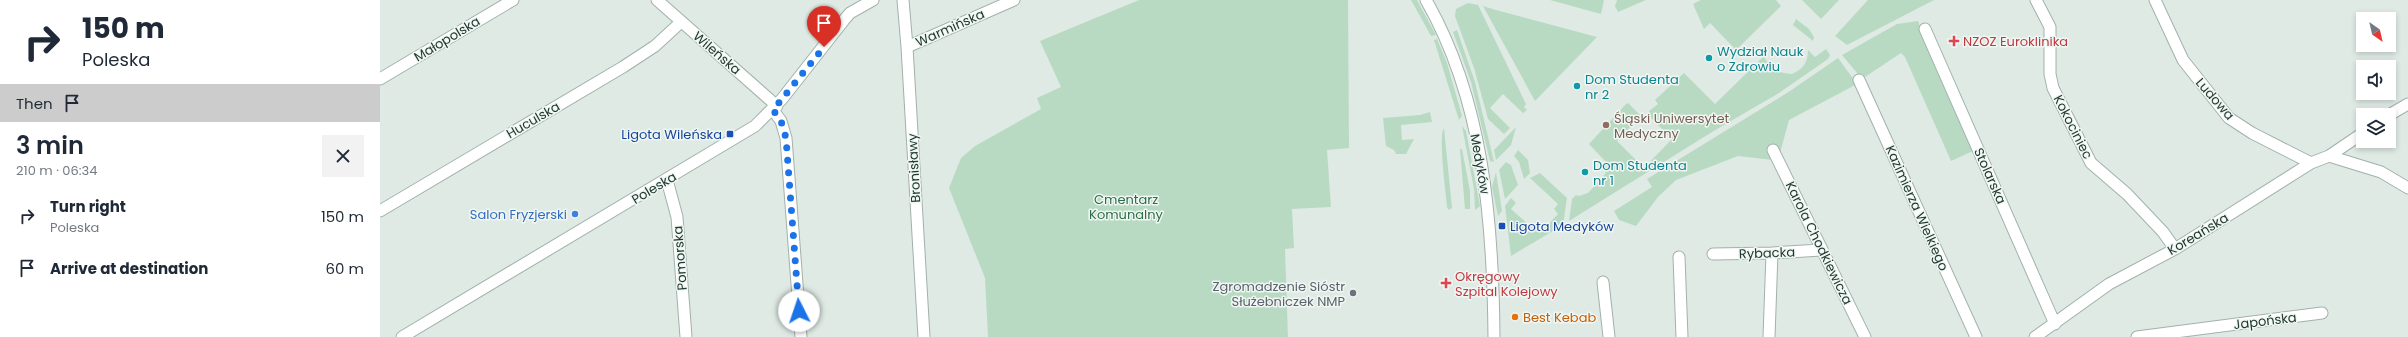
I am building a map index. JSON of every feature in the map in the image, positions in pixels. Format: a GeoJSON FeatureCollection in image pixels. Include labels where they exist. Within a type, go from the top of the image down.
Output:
{"type":"FeatureCollection","features":[{"type":"Feature","properties":{"kind":"street","name":"Małopolska"},"geometry":{"type":"LineString","coordinates":[[380,79],[513,0]]}},
{"type":"Feature","properties":{"kind":"street","name":"Wileńska"},"geometry":{"type":"LineString","coordinates":[[657,0],[775,108],[781,121],[786,138],[801,337]]}},
{"type":"Feature","properties":{"kind":"street","name":"Poleska"},"geometry":{"type":"LineString","coordinates":[[402,337],[750,129],[775,108],[850,13],[873,0]]}},
{"type":"Feature","properties":{"kind":"street","name":"Bronisławy"},"geometry":{"type":"LineString","coordinates":[[903,0],[924,337]]}},
{"type":"Feature","properties":{"kind":"street","name":"Warmińska"},"geometry":{"type":"LineString","coordinates":[[907,47],[1014,0]]}},
{"type":"Feature","properties":{"kind":"street","name":"Medyków"},"geometry":{"type":"LineString","coordinates":[[1426,0],[1444,33],[1455,60],[1477,144],[1488,213],[1494,337]]}},
{"type":"Feature","properties":{"kind":"street","name":"Kokociniec"},"geometry":{"type":"LineString","coordinates":[[2036,0],[2050,27],[2050,74],[2053,88],[2091,163],[2127,194],[2163,232],[2175,249]]}},
{"type":"Feature","properties":{"kind":"street","name":"Ludowa"},"geometry":{"type":"LineString","coordinates":[[2155,0],[2183,60],[2229,118],[2252,133],[2311,163]]}},
{"type":"Feature","properties":{"kind":"street","name":"Huculska"},"geometry":{"type":"LineString","coordinates":[[380,211],[623,67],[655,46],[681,22]]}},
{"type":"Feature","properties":{"kind":"street","name":"Stolarska"},"geometry":{"type":"LineString","coordinates":[[1925,29],[2055,324]]}},
{"type":"Feature","properties":{"kind":"street","name":"Kazimierza Wielkiego"},"geometry":{"type":"LineString","coordinates":[[1859,80],[1976,337]]}},
{"type":"Feature","properties":{"kind":"street"},"geometry":{"type":"LineString","coordinates":[[2396,111],[2408,104]]}},
{"type":"Feature","properties":{"kind":"street","name":"Koreańska"},"geometry":{"type":"LineString","coordinates":[[2035,337],[2109,284],[2175,249],[2311,163],[2329,156],[2356,138]]}},
{"type":"Feature","properties":{"kind":"street","name":"Karola Chodkiewicza"},"geometry":{"type":"LineString","coordinates":[[1773,150],[1865,337]]}},
{"type":"Feature","properties":{"kind":"street"},"geometry":{"type":"LineString","coordinates":[[2329,156],[2381,172],[2408,188]]}},
{"type":"Feature","properties":{"kind":"street","name":"Pomorska"},"geometry":{"type":"LineString","coordinates":[[667,180],[678,217],[686,337]]}},
{"type":"Feature","properties":{"kind":"street","name":"Rybacka"},"geometry":{"type":"LineString","coordinates":[[1713,254],[1821,250]]}},
{"type":"Feature","properties":{"kind":"street"},"geometry":{"type":"LineString","coordinates":[[1769,337],[1772,253]]}},
{"type":"Feature","properties":{"kind":"street"},"geometry":{"type":"LineString","coordinates":[[1679,257],[1682,337]]}},
{"type":"Feature","properties":{"kind":"street"},"geometry":{"type":"LineString","coordinates":[[1603,282],[1609,337]]}},
{"type":"Feature","properties":{"kind":"street","name":"Japońska"},"geometry":{"type":"LineString","coordinates":[[2137,337],[2322,314]]}},
{"type":"Feature","properties":{"kind":"green space","name":"Cmentarz Komunalny"},"geometry":{"type":"Polygon","coordinates":[[[1139,0],[1348,0],[1349,148],[1327,150],[1331,207],[1292,209],[1294,248],[1285,249],[1288,337],[988,337],[985,278],[949,188],[961,158],[975,146],[1041,109],[1037,98],[1061,87],[1040,41],[1139,0]]]}},
{"type":"Feature","properties":{"kind":"green space"},"geometry":{"type":"Polygon","coordinates":[[[1411,0],[1417,0],[1436,35],[1431,36],[1411,0]]]}},
{"type":"Feature","properties":{"kind":"green space"},"geometry":{"type":"Polygon","coordinates":[[[1550,0],[1604,0],[1601,14],[1550,0]]]}},
{"type":"Feature","properties":{"kind":"green space"},"geometry":{"type":"Polygon","coordinates":[[[1617,0],[1646,0],[1618,12],[1615,6],[1617,0]]]}},
{"type":"Feature","properties":{"kind":"green space"},"geometry":{"type":"Polygon","coordinates":[[[1701,0],[1776,0],[1781,6],[1736,50],[1710,23],[1704,29],[1693,4],[1701,0]]]}},
{"type":"Feature","properties":{"kind":"green space"},"geometry":{"type":"Polygon","coordinates":[[[1802,0],[1839,0],[1821,19],[1802,0]]]}},
{"type":"Feature","properties":{"kind":"green space"},"geometry":{"type":"Polygon","coordinates":[[[1868,0],[1934,0],[1847,45],[1835,36],[1868,0]]]}},
{"type":"Feature","properties":{"kind":"green space"},"geometry":{"type":"Polygon","coordinates":[[[1468,3],[1478,5],[1526,104],[1524,107],[1527,110],[1520,116],[1523,113],[1503,94],[1490,108],[1510,128],[1504,134],[1488,119],[1474,68],[1455,16],[1456,9],[1468,3]]]}},
{"type":"Feature","properties":{"kind":"green space"},"geometry":{"type":"Polygon","coordinates":[[[1483,6],[1496,10],[1597,37],[1535,101],[1483,6]]]}},
{"type":"Feature","properties":{"kind":"green space"},"geometry":{"type":"Polygon","coordinates":[[[1796,19],[1809,29],[1814,37],[1813,41],[1793,25],[1796,19]]]}},
{"type":"Feature","properties":{"kind":"green space"},"geometry":{"type":"Polygon","coordinates":[[[1918,21],[1945,88],[1975,150],[1951,161],[1905,57],[1901,53],[1862,79],[1842,55],[1897,24],[1918,21]]]}},
{"type":"Feature","properties":{"kind":"green space"},"geometry":{"type":"Polygon","coordinates":[[[1457,30],[1475,82],[1494,162],[1490,161],[1471,82],[1453,32],[1457,30]]]}},
{"type":"Feature","properties":{"kind":"green space"},"geometry":{"type":"Polygon","coordinates":[[[1437,39],[1447,63],[1462,116],[1459,120],[1434,40],[1437,39]]]}},
{"type":"Feature","properties":{"kind":"green space"},"geometry":{"type":"Polygon","coordinates":[[[1826,49],[1830,55],[1828,59],[1779,93],[1712,132],[1569,221],[1572,199],[1576,195],[1579,196],[1588,193],[1606,173],[1601,168],[1606,162],[1589,144],[1626,104],[1628,103],[1641,116],[1617,141],[1644,168],[1672,139],[1651,118],[1649,111],[1658,104],[1655,100],[1684,73],[1715,104],[1764,56],[1775,70],[1782,73],[1792,74],[1799,70],[1806,62],[1808,50],[1815,57],[1826,49]]]}},
{"type":"Feature","properties":{"kind":"green space"},"geometry":{"type":"Polygon","coordinates":[[[1838,58],[1857,84],[1789,120],[1780,153],[1772,160],[1738,156],[1676,180],[1658,197],[1636,226],[1619,220],[1614,211],[1652,187],[1647,179],[1790,91],[1838,58]]]}},
{"type":"Feature","properties":{"kind":"green space"},"geometry":{"type":"Polygon","coordinates":[[[1430,112],[1432,122],[1401,125],[1402,140],[1414,139],[1406,154],[1396,154],[1394,150],[1386,146],[1383,118],[1420,115],[1430,112]]]}},
{"type":"Feature","properties":{"kind":"green space"},"geometry":{"type":"Polygon","coordinates":[[[1462,126],[1466,131],[1480,206],[1475,210],[1474,189],[1462,126]]]}},
{"type":"Feature","properties":{"kind":"green space"},"geometry":{"type":"Polygon","coordinates":[[[1516,127],[1511,145],[1496,160],[1494,150],[1516,127]]]}},
{"type":"Feature","properties":{"kind":"green space"},"geometry":{"type":"Polygon","coordinates":[[[1444,128],[1452,208],[1449,210],[1447,207],[1442,153],[1442,133],[1444,128]]]}},
{"type":"Feature","properties":{"kind":"green space"},"geometry":{"type":"Polygon","coordinates":[[[1460,149],[1462,149],[1470,191],[1470,209],[1465,209],[1460,149]]]}},
{"type":"Feature","properties":{"kind":"green space"},"geometry":{"type":"Polygon","coordinates":[[[1518,150],[1528,160],[1530,173],[1524,179],[1519,162],[1514,156],[1518,150]]]}},
{"type":"Feature","properties":{"kind":"green space"},"geometry":{"type":"Polygon","coordinates":[[[1506,162],[1511,165],[1518,185],[1505,199],[1499,170],[1506,162]]]}},
{"type":"Feature","properties":{"kind":"green space"},"geometry":{"type":"Polygon","coordinates":[[[1496,172],[1502,211],[1498,216],[1492,187],[1496,172]]]}},
{"type":"Feature","properties":{"kind":"green space"},"geometry":{"type":"Polygon","coordinates":[[[1540,173],[1567,198],[1563,225],[1511,256],[1505,206],[1511,198],[1516,203],[1511,209],[1535,230],[1539,225],[1544,229],[1558,214],[1554,209],[1558,204],[1530,178],[1540,173]]]}},
{"type":"Feature","properties":{"kind":"place","name":"NZOZ Euroklinika"},"geometry":{"type":"Point","coordinates":[1954,41]}},
{"type":"Feature","properties":{"kind":"place","name":"Wydział Nauk o Zdrowiu"},"geometry":{"type":"Point","coordinates":[1709,58]}},
{"type":"Feature","properties":{"kind":"place","name":"Dom Studenta nr 2"},"geometry":{"type":"Point","coordinates":[1577,86]}},
{"type":"Feature","properties":{"kind":"place","name":"Śląski Uniwersytet Medyczny"},"geometry":{"type":"Point","coordinates":[1606,125]}},
{"type":"Feature","properties":{"kind":"place","name":"Ligota Wileńska"},"geometry":{"type":"Point","coordinates":[730,134]}},
{"type":"Feature","properties":{"kind":"place","name":"Dom Studenta nr 1"},"geometry":{"type":"Point","coordinates":[1585,172]}},
{"type":"Feature","properties":{"kind":"place","name":"Salon Fryzjerski"},"geometry":{"type":"Point","coordinates":[575,214]}},
{"type":"Feature","properties":{"kind":"place","name":"Ligota Medyków"},"geometry":{"type":"Point","coordinates":[1502,226]}},
{"type":"Feature","properties":{"kind":"place","name":"Okręgowy Szpital Kolejowy"},"geometry":{"type":"Point","coordinates":[1446,283]}},
{"type":"Feature","properties":{"kind":"place","name":"Zgromadzenie Sióstr Służebniczek NMP"},"geometry":{"type":"Point","coordinates":[1353,293]}},
{"type":"Feature","properties":{"kind":"place","name":"Best Kebab"},"geometry":{"type":"Point","coordinates":[1515,317]}},
{"type":"Feature","properties":{"kind":"route"},"geometry":{"type":"LineString","coordinates":[[799,311],[786,138],[781,121],[773,110],[824,47]]}}]}
